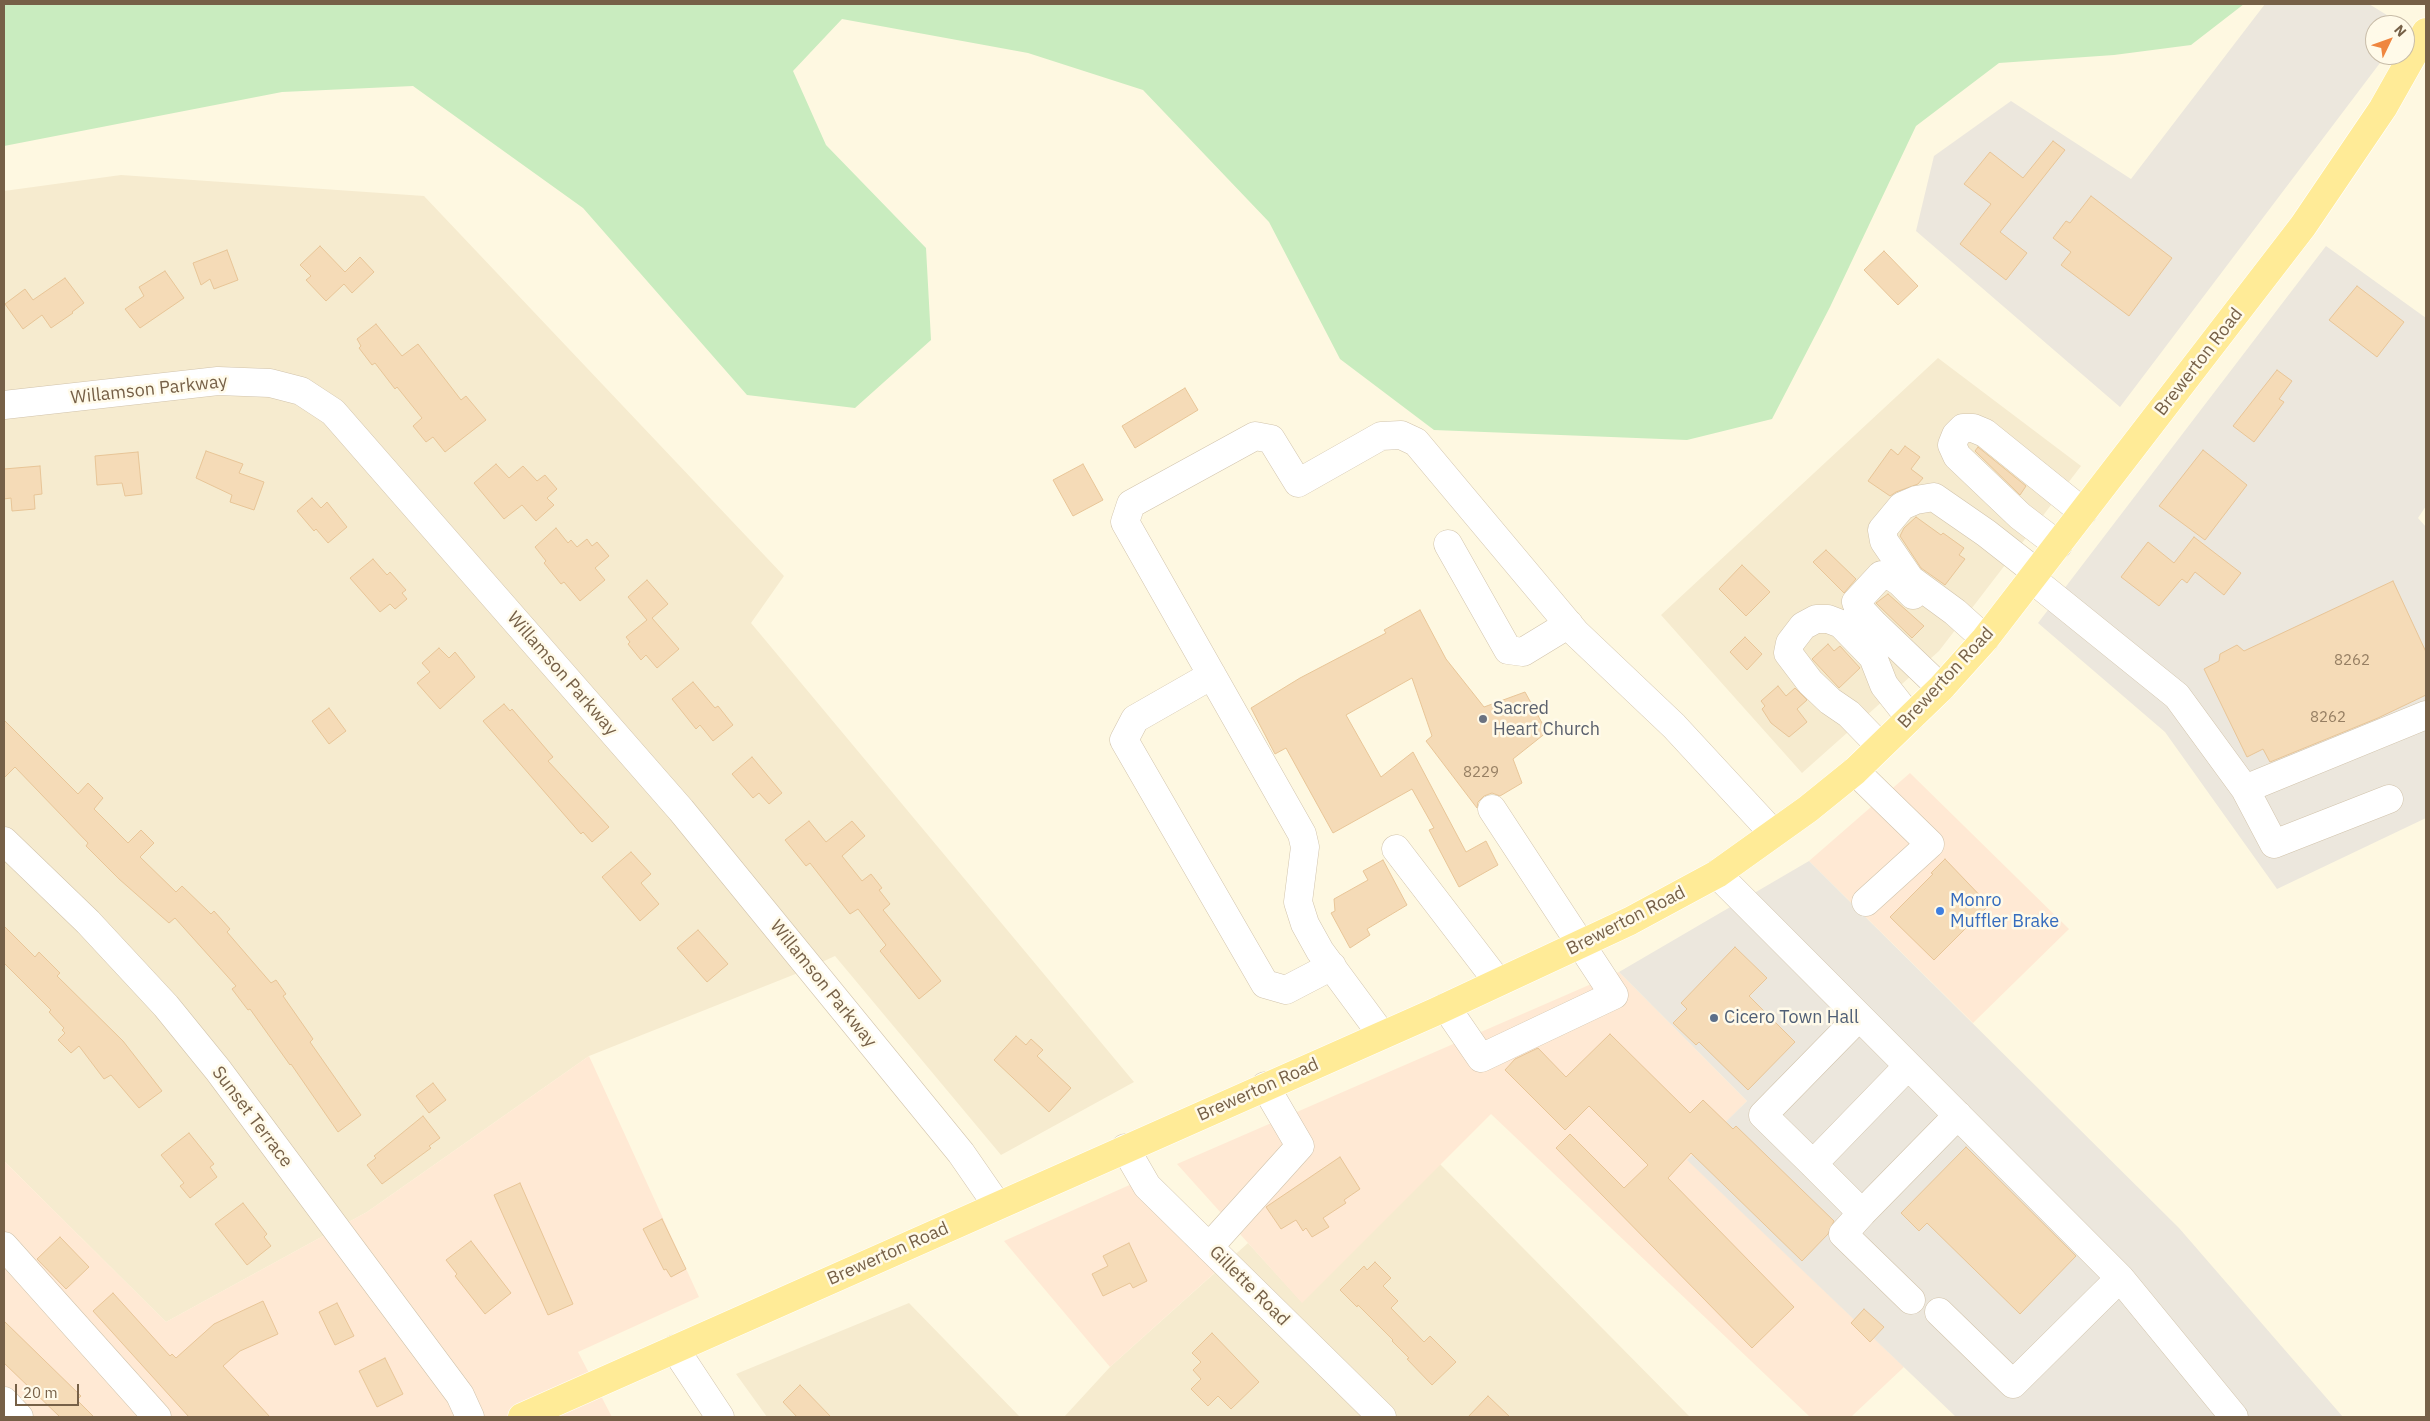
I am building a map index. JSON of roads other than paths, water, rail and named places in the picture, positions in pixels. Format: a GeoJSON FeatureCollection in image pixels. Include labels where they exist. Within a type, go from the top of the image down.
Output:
{"type":"FeatureCollection","features":[{"type":"Feature","properties":{"kind":"main road","name":"Brewerton Road"},"geometry":{"type":"LineString","coordinates":[[522,1417],[1446,1006],[1630,922],[1717,874],[1855,771],[1941,688],[1979,646],[2303,226],[2383,108],[2426,32]]}},
{"type":"Feature","properties":{"kind":"street","name":"Willamson Parkway"},"geometry":{"type":"LineString","coordinates":[[4,405],[218,381],[270,383],[301,391],[333,412],[681,810],[961,1153],[997,1205]]}},
{"type":"Feature","properties":{"kind":"street"},"geometry":{"type":"LineString","coordinates":[[2058,545],[2020,516],[1957,456],[1952,445],[1956,435],[1963,428],[1973,428],[1985,433],[2083,512]]}},
{"type":"Feature","properties":{"kind":"street"},"geometry":{"type":"LineString","coordinates":[[1382,1035],[1332,966],[1305,924],[1298,902],[1305,847],[1302,834],[1125,522],[1131,504],[1255,436],[1271,439],[1298,483],[1381,436],[1401,435],[1416,442],[1569,624],[1674,726],[1773,833]]}},
{"type":"Feature","properties":{"kind":"street"},"geometry":{"type":"LineString","coordinates":[[1979,646],[1955,612],[1910,578],[1884,541],[1882,530],[1902,506],[1916,500],[1934,497],[1986,533],[2034,576],[2177,696],[2245,789],[2274,844],[2389,799]]}},
{"type":"Feature","properties":{"kind":"street"},"geometry":{"type":"LineString","coordinates":[[1448,544],[1508,650],[1523,652],[1569,624]]}},
{"type":"Feature","properties":{"kind":"street"},"geometry":{"type":"LineString","coordinates":[[1941,688],[1858,607],[1856,602],[1861,595],[1881,575],[1888,574],[1979,646]]}},
{"type":"Feature","properties":{"kind":"street"},"geometry":{"type":"LineString","coordinates":[[1880,746],[1849,714],[1830,701],[1810,682],[1788,653],[1790,643],[1803,626],[1816,619],[1828,619],[1841,624],[1873,656],[1884,685],[1910,718]]}},
{"type":"Feature","properties":{"kind":"street"},"geometry":{"type":"LineString","coordinates":[[1212,675],[1134,719],[1124,740],[1265,984],[1286,990],[1332,966]]}},
{"type":"Feature","properties":{"kind":"street"},"geometry":{"type":"LineString","coordinates":[[2245,789],[2426,715]]}},
{"type":"Feature","properties":{"kind":"street"},"geometry":{"type":"LineString","coordinates":[[1855,771],[1930,844],[1866,902]]}},
{"type":"Feature","properties":{"kind":"street"},"geometry":{"type":"LineString","coordinates":[[1446,1006],[1481,1058],[1614,995],[1492,809]]}},
{"type":"Feature","properties":{"kind":"street","name":"Sunset Terrace"},"geometry":{"type":"LineString","coordinates":[[4,841],[88,922],[166,1006],[218,1070],[460,1394],[470,1417]]}},
{"type":"Feature","properties":{"kind":"street"},"geometry":{"type":"LineString","coordinates":[[1396,849],[1498,982]]}},
{"type":"Feature","properties":{"kind":"street"},"geometry":{"type":"LineString","coordinates":[[1717,874],[2120,1278],[2234,1417]]}},
{"type":"Feature","properties":{"kind":"street"},"geometry":{"type":"LineString","coordinates":[[1859,1017],[1763,1115],[1862,1213]]}},
{"type":"Feature","properties":{"kind":"street"},"geometry":{"type":"LineString","coordinates":[[1812,1164],[1908,1066]]}},
{"type":"Feature","properties":{"kind":"street"},"geometry":{"type":"LineString","coordinates":[[1209,1247],[1300,1146],[1265,1086]]}},
{"type":"Feature","properties":{"kind":"street"},"geometry":{"type":"LineString","coordinates":[[1911,1300],[1843,1234],[1958,1115]]}},
{"type":"Feature","properties":{"kind":"street","name":"Gillette Road"},"geometry":{"type":"LineString","coordinates":[[1125,1148],[1147,1186],[1382,1417]]}},
{"type":"Feature","properties":{"kind":"street"},"geometry":{"type":"LineString","coordinates":[[4,1246],[157,1417]]}},
{"type":"Feature","properties":{"kind":"street"},"geometry":{"type":"LineString","coordinates":[[1939,1312],[2013,1384],[2120,1278]]}},
{"type":"Feature","properties":{"kind":"street"},"geometry":{"type":"LineString","coordinates":[[675,1349],[720,1417]]}},
{"type":"Feature","properties":{"kind":"street"},"geometry":{"type":"LineString","coordinates":[[4,1401],[19,1417]]}},
{"type":"Feature","properties":{"kind":"place","name":"Sacred Heart Church"},"geometry":{"type":"Point","coordinates":[1483,719]}},
{"type":"Feature","properties":{"kind":"place","name":"Monro Muffler Brake"},"geometry":{"type":"Point","coordinates":[1940,911]}},
{"type":"Feature","properties":{"kind":"place","name":"Cicero Town Hall"},"geometry":{"type":"Point","coordinates":[1714,1018]}}]}
